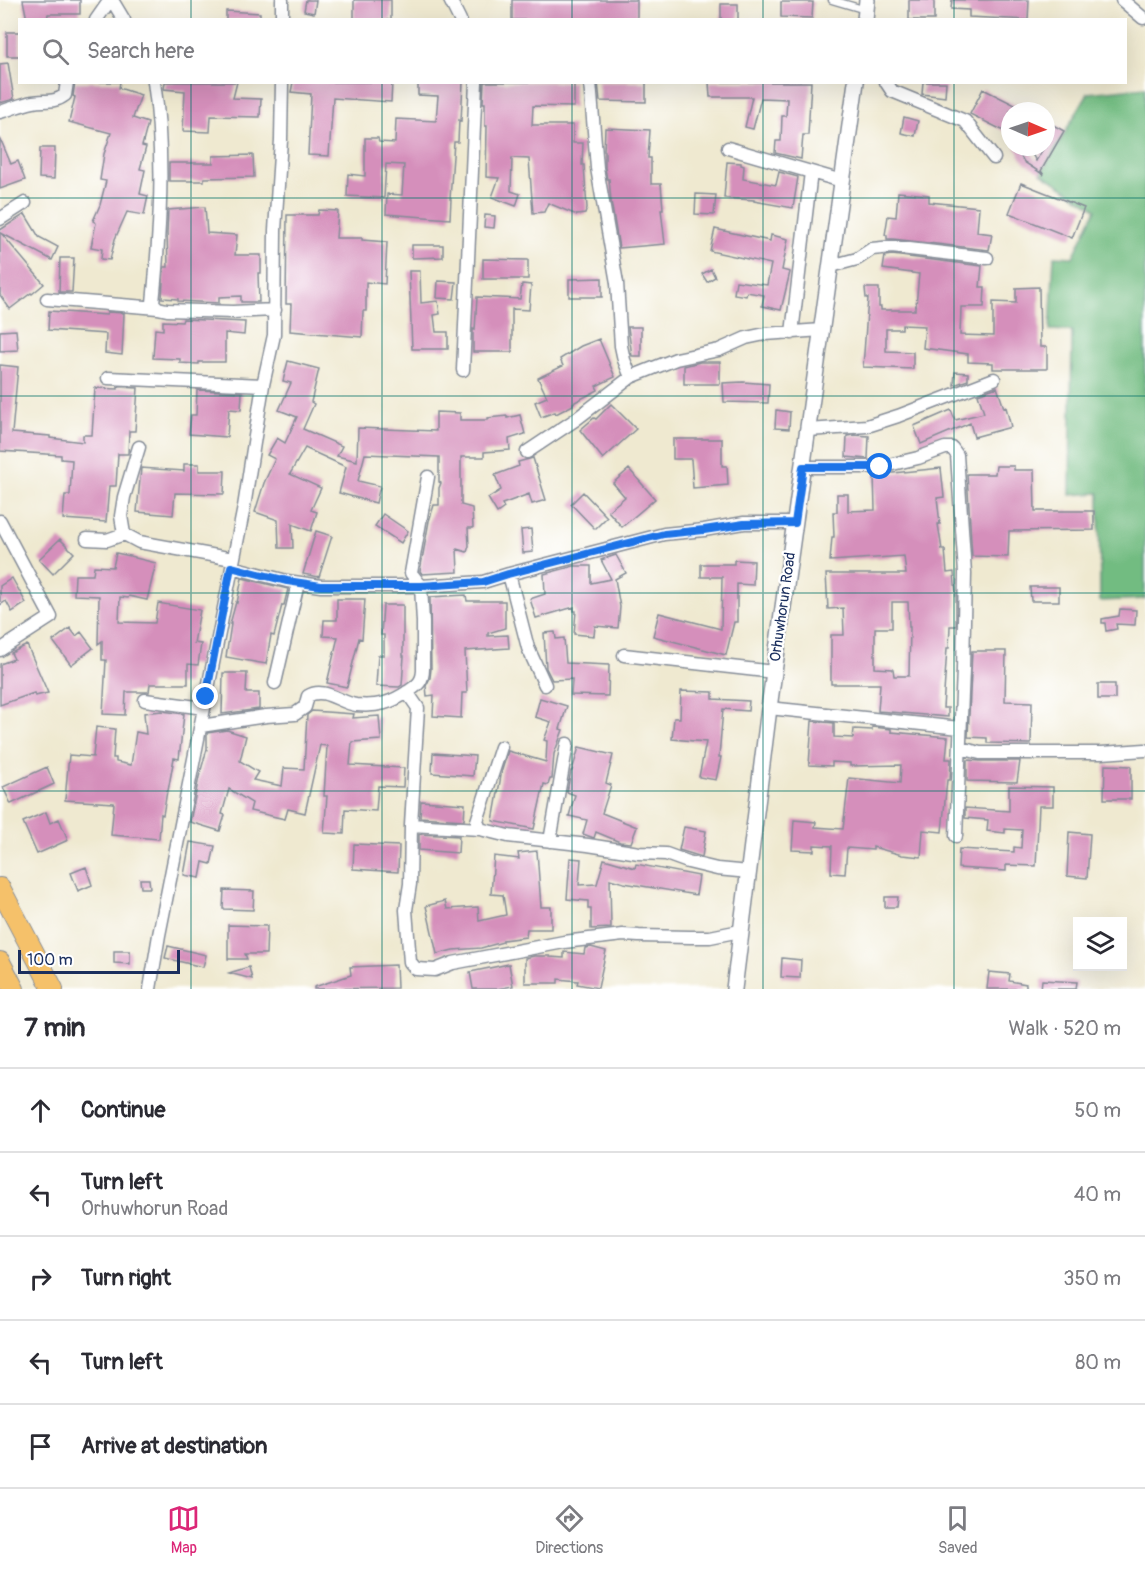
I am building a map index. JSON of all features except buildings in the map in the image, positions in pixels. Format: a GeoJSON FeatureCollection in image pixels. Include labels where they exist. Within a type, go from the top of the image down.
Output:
{"type":"FeatureCollection","features":[{"type":"Feature","properties":{"kind":"main road"},"geometry":{"type":"LineString","coordinates":[[0,888],[53,989]]}},
{"type":"Feature","properties":{"kind":"main road"},"geometry":{"type":"LineString","coordinates":[[0,962],[14,989]]}},
{"type":"Feature","properties":{"kind":"street"},"geometry":{"type":"LineString","coordinates":[[98,18],[111,0],[123,18]]}},
{"type":"Feature","properties":{"kind":"street"},"geometry":{"type":"LineString","coordinates":[[282,0],[282,18]]}},
{"type":"Feature","properties":{"kind":"street"},"geometry":{"type":"LineString","coordinates":[[450,0],[459,18]]}},
{"type":"Feature","properties":{"kind":"street"},"geometry":{"type":"LineString","coordinates":[[1122,0],[1143,18]]}},
{"type":"Feature","properties":{"kind":"street"},"geometry":{"type":"LineString","coordinates":[[0,112],[34,102],[60,99],[65,95],[67,84]]}},
{"type":"Feature","properties":{"kind":"street"},"geometry":{"type":"LineString","coordinates":[[154,84],[161,166],[153,303],[158,308]]}},
{"type":"Feature","properties":{"kind":"street"},"geometry":{"type":"LineString","coordinates":[[150,989],[244,507],[263,385],[274,335],[275,230],[282,84]]}},
{"type":"Feature","properties":{"kind":"street"},"geometry":{"type":"LineString","coordinates":[[463,370],[476,84]]}},
{"type":"Feature","properties":{"kind":"street"},"geometry":{"type":"LineString","coordinates":[[591,84],[597,168],[617,283],[621,346],[631,377]]}},
{"type":"Feature","properties":{"kind":"street","name":"Orhuwhorun Road"},"geometry":{"type":"LineString","coordinates":[[734,989],[774,672],[856,84]]}},
{"type":"Feature","properties":{"kind":"street"},"geometry":{"type":"LineString","coordinates":[[887,84],[892,91],[965,121],[994,158]]}},
{"type":"Feature","properties":{"kind":"street"},"geometry":{"type":"LineString","coordinates":[[728,148],[842,181]]}},
{"type":"Feature","properties":{"kind":"street"},"geometry":{"type":"LineString","coordinates":[[792,333],[811,172]]}},
{"type":"Feature","properties":{"kind":"street"},"geometry":{"type":"LineString","coordinates":[[0,219],[25,203]]}},
{"type":"Feature","properties":{"kind":"street"},"geometry":{"type":"LineString","coordinates":[[831,266],[857,259],[872,249],[891,247],[987,258]]}},
{"type":"Feature","properties":{"kind":"street"},"geometry":{"type":"LineString","coordinates":[[47,299],[167,310],[233,312],[275,310]]}},
{"type":"Feature","properties":{"kind":"street"},"geometry":{"type":"LineString","coordinates":[[527,452],[575,420],[631,377],[676,359],[719,350],[746,338],[765,334],[822,330]]}},
{"type":"Feature","properties":{"kind":"street"},"geometry":{"type":"LineString","coordinates":[[108,378],[263,385]]}},
{"type":"Feature","properties":{"kind":"street"},"geometry":{"type":"LineString","coordinates":[[808,430],[867,426],[994,379]]}},
{"type":"Feature","properties":{"kind":"street"},"geometry":{"type":"LineString","coordinates":[[124,534],[121,516],[129,478],[139,447]]}},
{"type":"Feature","properties":{"kind":"street"},"geometry":{"type":"LineString","coordinates":[[803,467],[880,467],[918,458],[945,448],[952,448],[957,455],[965,573],[961,748],[956,836]]}},
{"type":"Feature","properties":{"kind":"street"},"geometry":{"type":"LineString","coordinates":[[201,726],[295,714],[305,707],[308,696],[314,692],[324,692],[355,705],[390,702],[420,683],[423,676],[421,586],[411,573],[428,477]]}},
{"type":"Feature","properties":{"kind":"street"},"geometry":{"type":"LineString","coordinates":[[0,521],[51,617],[0,650]]}},
{"type":"Feature","properties":{"kind":"street"},"geometry":{"type":"LineString","coordinates":[[87,539],[107,540],[124,534],[139,542],[321,586],[421,586],[483,582],[664,534],[744,524],[795,523]]}},
{"type":"Feature","properties":{"kind":"street"},"geometry":{"type":"LineString","coordinates":[[508,574],[528,648],[545,686]]}},
{"type":"Feature","properties":{"kind":"street"},"geometry":{"type":"LineString","coordinates":[[275,683],[298,582]]}},
{"type":"Feature","properties":{"kind":"street"},"geometry":{"type":"LineString","coordinates":[[624,655],[774,672]]}},
{"type":"Feature","properties":{"kind":"street"},"geometry":{"type":"LineString","coordinates":[[407,692],[418,708],[410,884],[406,910],[410,962],[416,969],[435,970],[453,963],[564,942],[622,934],[690,938],[740,931]]}},
{"type":"Feature","properties":{"kind":"street"},"geometry":{"type":"LineString","coordinates":[[145,700],[204,708]]}},
{"type":"Feature","properties":{"kind":"street"},"geometry":{"type":"LineString","coordinates":[[770,708],[960,728]]}},
{"type":"Feature","properties":{"kind":"street"},"geometry":{"type":"LineString","coordinates":[[550,841],[567,744]]}},
{"type":"Feature","properties":{"kind":"street"},"geometry":{"type":"LineString","coordinates":[[480,829],[477,822],[501,747]]}},
{"type":"Feature","properties":{"kind":"street"},"geometry":{"type":"LineString","coordinates":[[961,748],[980,753],[1102,753],[1145,750]]}},
{"type":"Feature","properties":{"kind":"street"},"geometry":{"type":"LineString","coordinates":[[411,825],[480,829],[508,836],[588,844],[639,853],[666,854],[717,869],[749,872]]}},
{"type":"Feature","properties":{"kind":"lane"},"geometry":{"type":"LineString","coordinates":[[832,0],[866,10]]}},
{"type":"Feature","properties":{"kind":"green space"},"geometry":{"type":"Polygon","coordinates":[[[1145,87],[1145,599],[1100,601],[1099,493],[1070,495],[1072,331],[1050,330],[1054,256],[1073,257],[1096,209],[1041,173],[1051,156],[1055,156],[1055,149],[1088,93],[1145,87]]]}},
{"type":"Feature","properties":{"kind":"route"},"geometry":{"type":"LineString","coordinates":[[206,697],[231,567],[287,581],[321,586],[421,586],[483,582],[664,534],[744,524],[795,523],[803,467],[880,467]]}}]}
